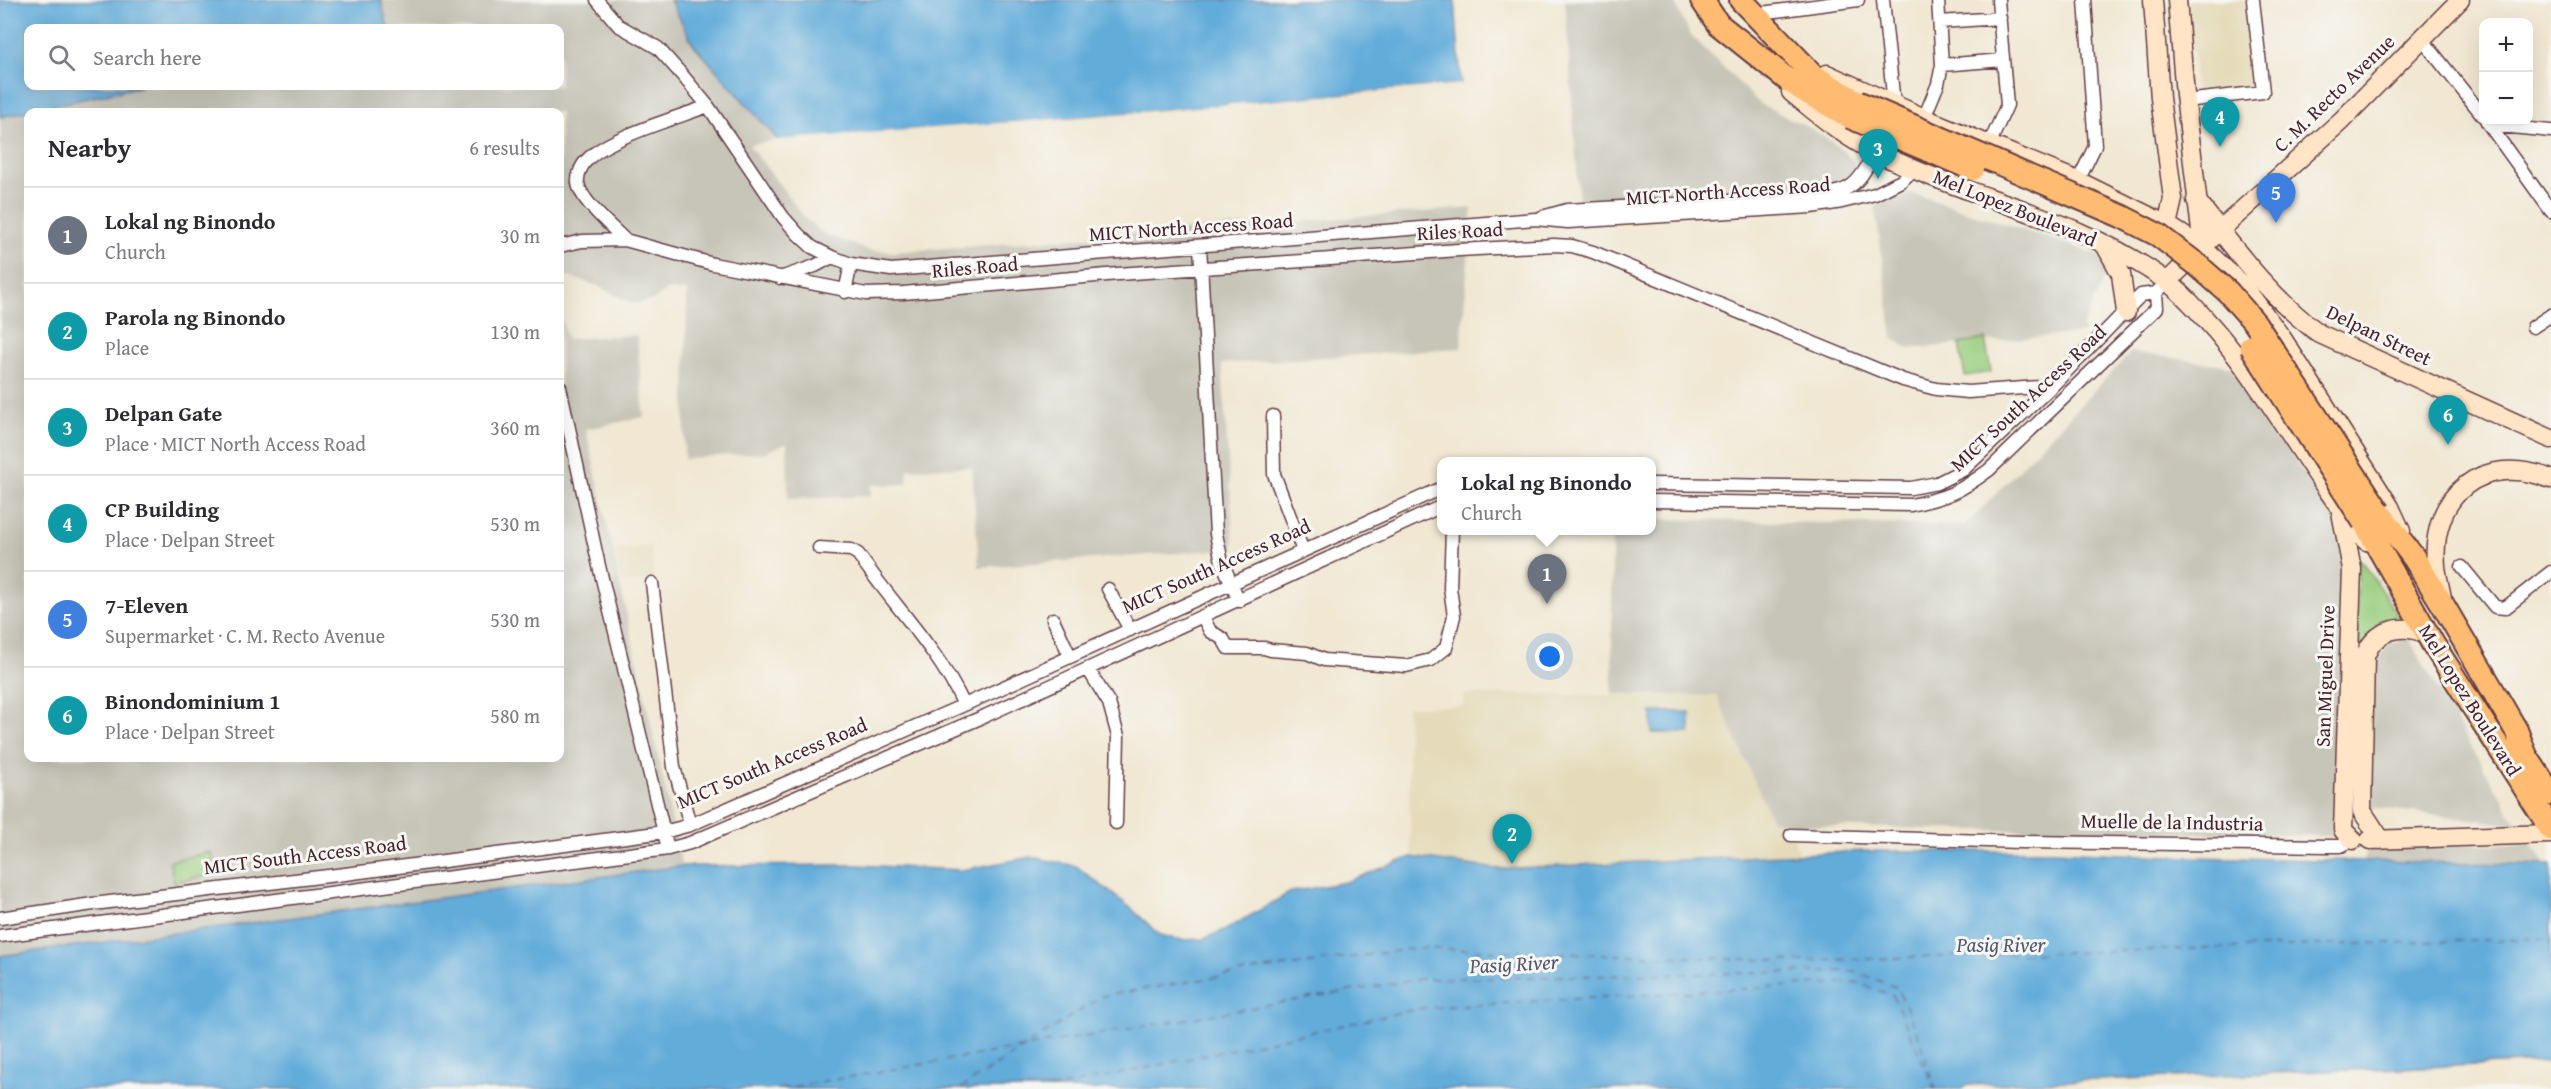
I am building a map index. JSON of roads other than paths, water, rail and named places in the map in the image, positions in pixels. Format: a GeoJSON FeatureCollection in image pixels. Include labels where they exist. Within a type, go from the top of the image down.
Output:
{"type":"FeatureCollection","features":[{"type":"Feature","properties":{"kind":"highway","name":"Mel Lopez Boulevard"},"geometry":{"type":"LineString","coordinates":[[1702,0],[1718,24],[1809,94],[1854,109],[2121,216],[2158,235],[2195,262],[2228,292],[2254,323],[2372,517],[2391,570],[2430,639],[2551,830]]}},
{"type":"Feature","properties":{"kind":"highway","name":"Mel Lopez Boulevard"},"geometry":{"type":"LineString","coordinates":[[1747,7],[1815,76],[1854,109]]}},
{"type":"Feature","properties":{"kind":"highway","name":"Mel Lopez Boulevard"},"geometry":{"type":"LineString","coordinates":[[2372,517],[2414,558],[2516,730],[2526,756],[2551,794]]}},
{"type":"Feature","properties":{"kind":"highway","name":"Mel Lopez Boulevard"},"geometry":{"type":"LineString","coordinates":[[2516,730],[2538,748],[2551,768]]}},
{"type":"Feature","properties":{"kind":"main road","name":"Mel Lopez Boulevard"},"geometry":{"type":"LineString","coordinates":[[1692,0],[1712,30],[1835,128],[1875,152],[1914,169],[2059,222],[2102,242],[2162,288],[2192,304],[2241,361],[2341,511],[2391,570]]}},
{"type":"Feature","properties":{"kind":"main road"},"geometry":{"type":"LineString","coordinates":[[2153,0],[2160,98],[2173,199],[2167,225]]}},
{"type":"Feature","properties":{"kind":"main road"},"geometry":{"type":"LineString","coordinates":[[2177,0],[2185,98],[2203,248]]}},
{"type":"Feature","properties":{"kind":"main road","name":"C. M. Recto Avenue"},"geometry":{"type":"LineString","coordinates":[[2184,265],[2341,121],[2460,0]]}},
{"type":"Feature","properties":{"kind":"main road","name":"Mel Lopez Boulevard"},"geometry":{"type":"LineString","coordinates":[[1801,62],[1924,118],[2078,181],[2167,225],[2203,248],[2244,287],[2282,338],[2390,507],[2414,558]]}},
{"type":"Feature","properties":{"kind":"main road"},"geometry":{"type":"LineString","coordinates":[[2160,98],[2185,98]]}},
{"type":"Feature","properties":{"kind":"main road"},"geometry":{"type":"LineString","coordinates":[[2118,200],[2102,242],[2121,274],[2126,312]]}},
{"type":"Feature","properties":{"kind":"main road","name":"Delpan Street"},"geometry":{"type":"LineString","coordinates":[[2196,200],[2276,297],[2295,316],[2320,334],[2549,435]]}},
{"type":"Feature","properties":{"kind":"main road"},"geometry":{"type":"LineString","coordinates":[[2235,247],[2244,287]]}},
{"type":"Feature","properties":{"kind":"main road","name":"MICT South Access Road"},"geometry":{"type":"LineString","coordinates":[[2162,288],[2184,265]]}},
{"type":"Feature","properties":{"kind":"main road"},"geometry":{"type":"LineString","coordinates":[[2443,605],[2436,565],[2439,534],[2446,510],[2459,492],[2476,478],[2499,470],[2521,470],[2551,479]]}},
{"type":"Feature","properties":{"kind":"main road","name":"San Miguel Drive"},"geometry":{"type":"LineString","coordinates":[[2341,511],[2352,569],[2354,738],[2362,811],[2353,840],[2343,830],[2354,738],[2367,650],[2382,634],[2397,628],[2412,628],[2430,639]]}},
{"type":"Feature","properties":{"kind":"main road"},"geometry":{"type":"LineString","coordinates":[[2362,811],[2381,840]]}},
{"type":"Feature","properties":{"kind":"main road","name":"Muelle de la Industria"},"geometry":{"type":"LineString","coordinates":[[2353,840],[2551,834]]}},
{"type":"Feature","properties":{"kind":"street"},"geometry":{"type":"LineString","coordinates":[[1747,7],[1858,0]]}},
{"type":"Feature","properties":{"kind":"street"},"geometry":{"type":"LineString","coordinates":[[1883,0],[1894,104]]}},
{"type":"Feature","properties":{"kind":"street"},"geometry":{"type":"LineString","coordinates":[[1924,118],[1938,84],[1942,65],[1938,0]]}},
{"type":"Feature","properties":{"kind":"street"},"geometry":{"type":"LineString","coordinates":[[1989,145],[2007,105],[1998,0]]}},
{"type":"Feature","properties":{"kind":"street"},"geometry":{"type":"LineString","coordinates":[[2078,181],[2095,146],[2085,0]]}},
{"type":"Feature","properties":{"kind":"street"},"geometry":{"type":"LineString","coordinates":[[2185,98],[2264,93],[2253,0]]}},
{"type":"Feature","properties":{"kind":"street","name":"MICT North Access Road"},"geometry":{"type":"LineString","coordinates":[[601,4],[618,25],[658,48],[708,106],[783,217],[812,247],[851,264],[891,270],[1535,219],[1568,222],[1811,207],[1865,198],[1901,180],[1914,169]]}},
{"type":"Feature","properties":{"kind":"street"},"geometry":{"type":"LineString","coordinates":[[1940,22],[2000,18]]}},
{"type":"Feature","properties":{"kind":"street"},"geometry":{"type":"LineString","coordinates":[[2422,39],[2479,111]]}},
{"type":"Feature","properties":{"kind":"street"},"geometry":{"type":"LineString","coordinates":[[1942,65],[2003,60]]}},
{"type":"Feature","properties":{"kind":"street"},"geometry":{"type":"LineString","coordinates":[[625,240],[592,208],[578,184],[581,168],[589,157],[622,139],[708,106]]}},
{"type":"Feature","properties":{"kind":"street"},"geometry":{"type":"LineString","coordinates":[[2491,126],[2551,211]]}},
{"type":"Feature","properties":{"kind":"street"},"geometry":{"type":"LineString","coordinates":[[2523,126],[2551,130]]}},
{"type":"Feature","properties":{"kind":"street","name":"MICT North Access Road"},"geometry":{"type":"LineString","coordinates":[[1535,219],[1567,210],[1802,198],[1837,192],[1860,180],[1875,152]]}},
{"type":"Feature","properties":{"kind":"street"},"geometry":{"type":"LineString","coordinates":[[564,245],[582,241],[625,240]]}},
{"type":"Feature","properties":{"kind":"street","name":"Riles Road"},"geometry":{"type":"LineString","coordinates":[[625,240],[703,262],[845,292],[866,294],[903,294],[1201,268],[1459,250],[1572,246],[1593,252],[1903,380],[1936,389],[1968,392],[2052,386]]}},
{"type":"Feature","properties":{"kind":"street"},"geometry":{"type":"LineString","coordinates":[[1200,246],[1216,534],[1222,562],[1239,601]]}},
{"type":"Feature","properties":{"kind":"street"},"geometry":{"type":"LineString","coordinates":[[779,279],[832,257]]}},
{"type":"Feature","properties":{"kind":"street"},"geometry":{"type":"LineString","coordinates":[[845,292],[851,264]]}},
{"type":"Feature","properties":{"kind":"street","name":"MICT South Access Road"},"geometry":{"type":"LineString","coordinates":[[1656,484],[1911,488],[1937,483],[1963,470],[2052,386],[2141,295],[2162,288]]}},
{"type":"Feature","properties":{"kind":"street","name":"MICT South Access Road"},"geometry":{"type":"LineString","coordinates":[[1656,501],[1911,505],[1942,498],[1961,490],[1989,470],[2157,308],[2162,288]]}},
{"type":"Feature","properties":{"kind":"street"},"geometry":{"type":"LineString","coordinates":[[2533,327],[2551,315]]}},
{"type":"Feature","properties":{"kind":"street"},"geometry":{"type":"LineString","coordinates":[[564,406],[598,566],[668,849]]}},
{"type":"Feature","properties":{"kind":"street"},"geometry":{"type":"LineString","coordinates":[[1273,416],[1274,474],[1303,551]]}},
{"type":"Feature","properties":{"kind":"street"},"geometry":{"type":"LineString","coordinates":[[1977,457],[1989,470]]}},
{"type":"Feature","properties":{"kind":"street","name":"MICT South Access Road"},"geometry":{"type":"LineString","coordinates":[[0,918],[93,904],[664,832],[690,825],[964,705],[1437,490]]}},
{"type":"Feature","properties":{"kind":"street","name":"MICT South Access Road"},"geometry":{"type":"LineString","coordinates":[[0,936],[668,849],[716,834],[893,756],[1239,601],[1437,508]]}},
{"type":"Feature","properties":{"kind":"street"},"geometry":{"type":"LineString","coordinates":[[1203,617],[1210,631],[1223,639],[1228,648],[1264,648],[1307,653],[1324,660],[1406,666],[1431,660],[1446,648],[1454,616],[1450,588],[1452,535]]}},
{"type":"Feature","properties":{"kind":"street"},"geometry":{"type":"LineString","coordinates":[[819,548],[851,550],[858,554],[940,661],[956,686],[964,705]]}},
{"type":"Feature","properties":{"kind":"street"},"geometry":{"type":"LineString","coordinates":[[2462,567],[2495,607],[2500,608],[2505,608],[2551,572]]}},
{"type":"Feature","properties":{"kind":"street"},"geometry":{"type":"LineString","coordinates":[[652,583],[674,767],[690,825]]}},
{"type":"Feature","properties":{"kind":"street"},"geometry":{"type":"LineString","coordinates":[[1108,589],[1130,630]]}},
{"type":"Feature","properties":{"kind":"street"},"geometry":{"type":"LineString","coordinates":[[1053,619],[1070,656]]}},
{"type":"Feature","properties":{"kind":"street"},"geometry":{"type":"LineString","coordinates":[[1090,648],[1093,667],[1109,703],[1118,736],[1116,823]]}},
{"type":"Feature","properties":{"kind":"street"},"geometry":{"type":"LineString","coordinates":[[885,740],[893,756]]}},
{"type":"Feature","properties":{"kind":"street","name":"Muelle de la Industria"},"geometry":{"type":"LineString","coordinates":[[1791,835],[2020,842],[2328,846],[2341,846],[2353,840]]}},
{"type":"Feature","properties":{"kind":"street"},"geometry":{"type":"LineString","coordinates":[[263,883],[267,900]]}},
{"type":"Feature","properties":{"kind":"water"},"geometry":{"type":"Polygon","coordinates":[[[0,0],[381,0],[387,24],[24,24],[24,90],[125,90],[42,108],[24,108],[24,112],[0,117],[0,0]]]}},
{"type":"Feature","properties":{"kind":"water"},"geometry":{"type":"Polygon","coordinates":[[[670,0],[1455,0],[1461,84],[1093,116],[778,140],[694,45],[670,0]]]}},
{"type":"Feature","properties":{"kind":"water"},"geometry":{"type":"Polygon","coordinates":[[[1652,712],[1690,712],[1690,733],[1652,733],[1652,712]]]}},
{"type":"Feature","properties":{"kind":"water","name":"Pasig River"},"geometry":{"type":"Polygon","coordinates":[[[1865,851],[2053,851],[2190,857],[2551,865],[2551,1062],[1968,1085],[1962,1089],[0,1089],[0,956],[682,866],[855,865],[962,870],[1031,857],[1076,866],[1131,908],[1160,935],[1182,940],[1203,939],[1229,928],[1291,892],[1346,882],[1411,857],[1497,869],[1865,851]]]}},
{"type":"Feature","properties":{"kind":"place","name":"CP Building"},"geometry":{"type":"Point","coordinates":[2220,147]}},
{"type":"Feature","properties":{"kind":"place","name":"Delpan Gate"},"geometry":{"type":"Point","coordinates":[1878,179]}},
{"type":"Feature","properties":{"kind":"place","name":"7-Eleven"},"geometry":{"type":"Point","coordinates":[2276,223]}},
{"type":"Feature","properties":{"kind":"place","name":"Binondominium 1"},"geometry":{"type":"Point","coordinates":[2448,445]}},
{"type":"Feature","properties":{"kind":"place","name":"Lokal ng Binondo"},"geometry":{"type":"Point","coordinates":[1547,604]}},
{"type":"Feature","properties":{"kind":"place","name":"Parola ng Binondo"},"geometry":{"type":"Point","coordinates":[1512,864]}}]}
